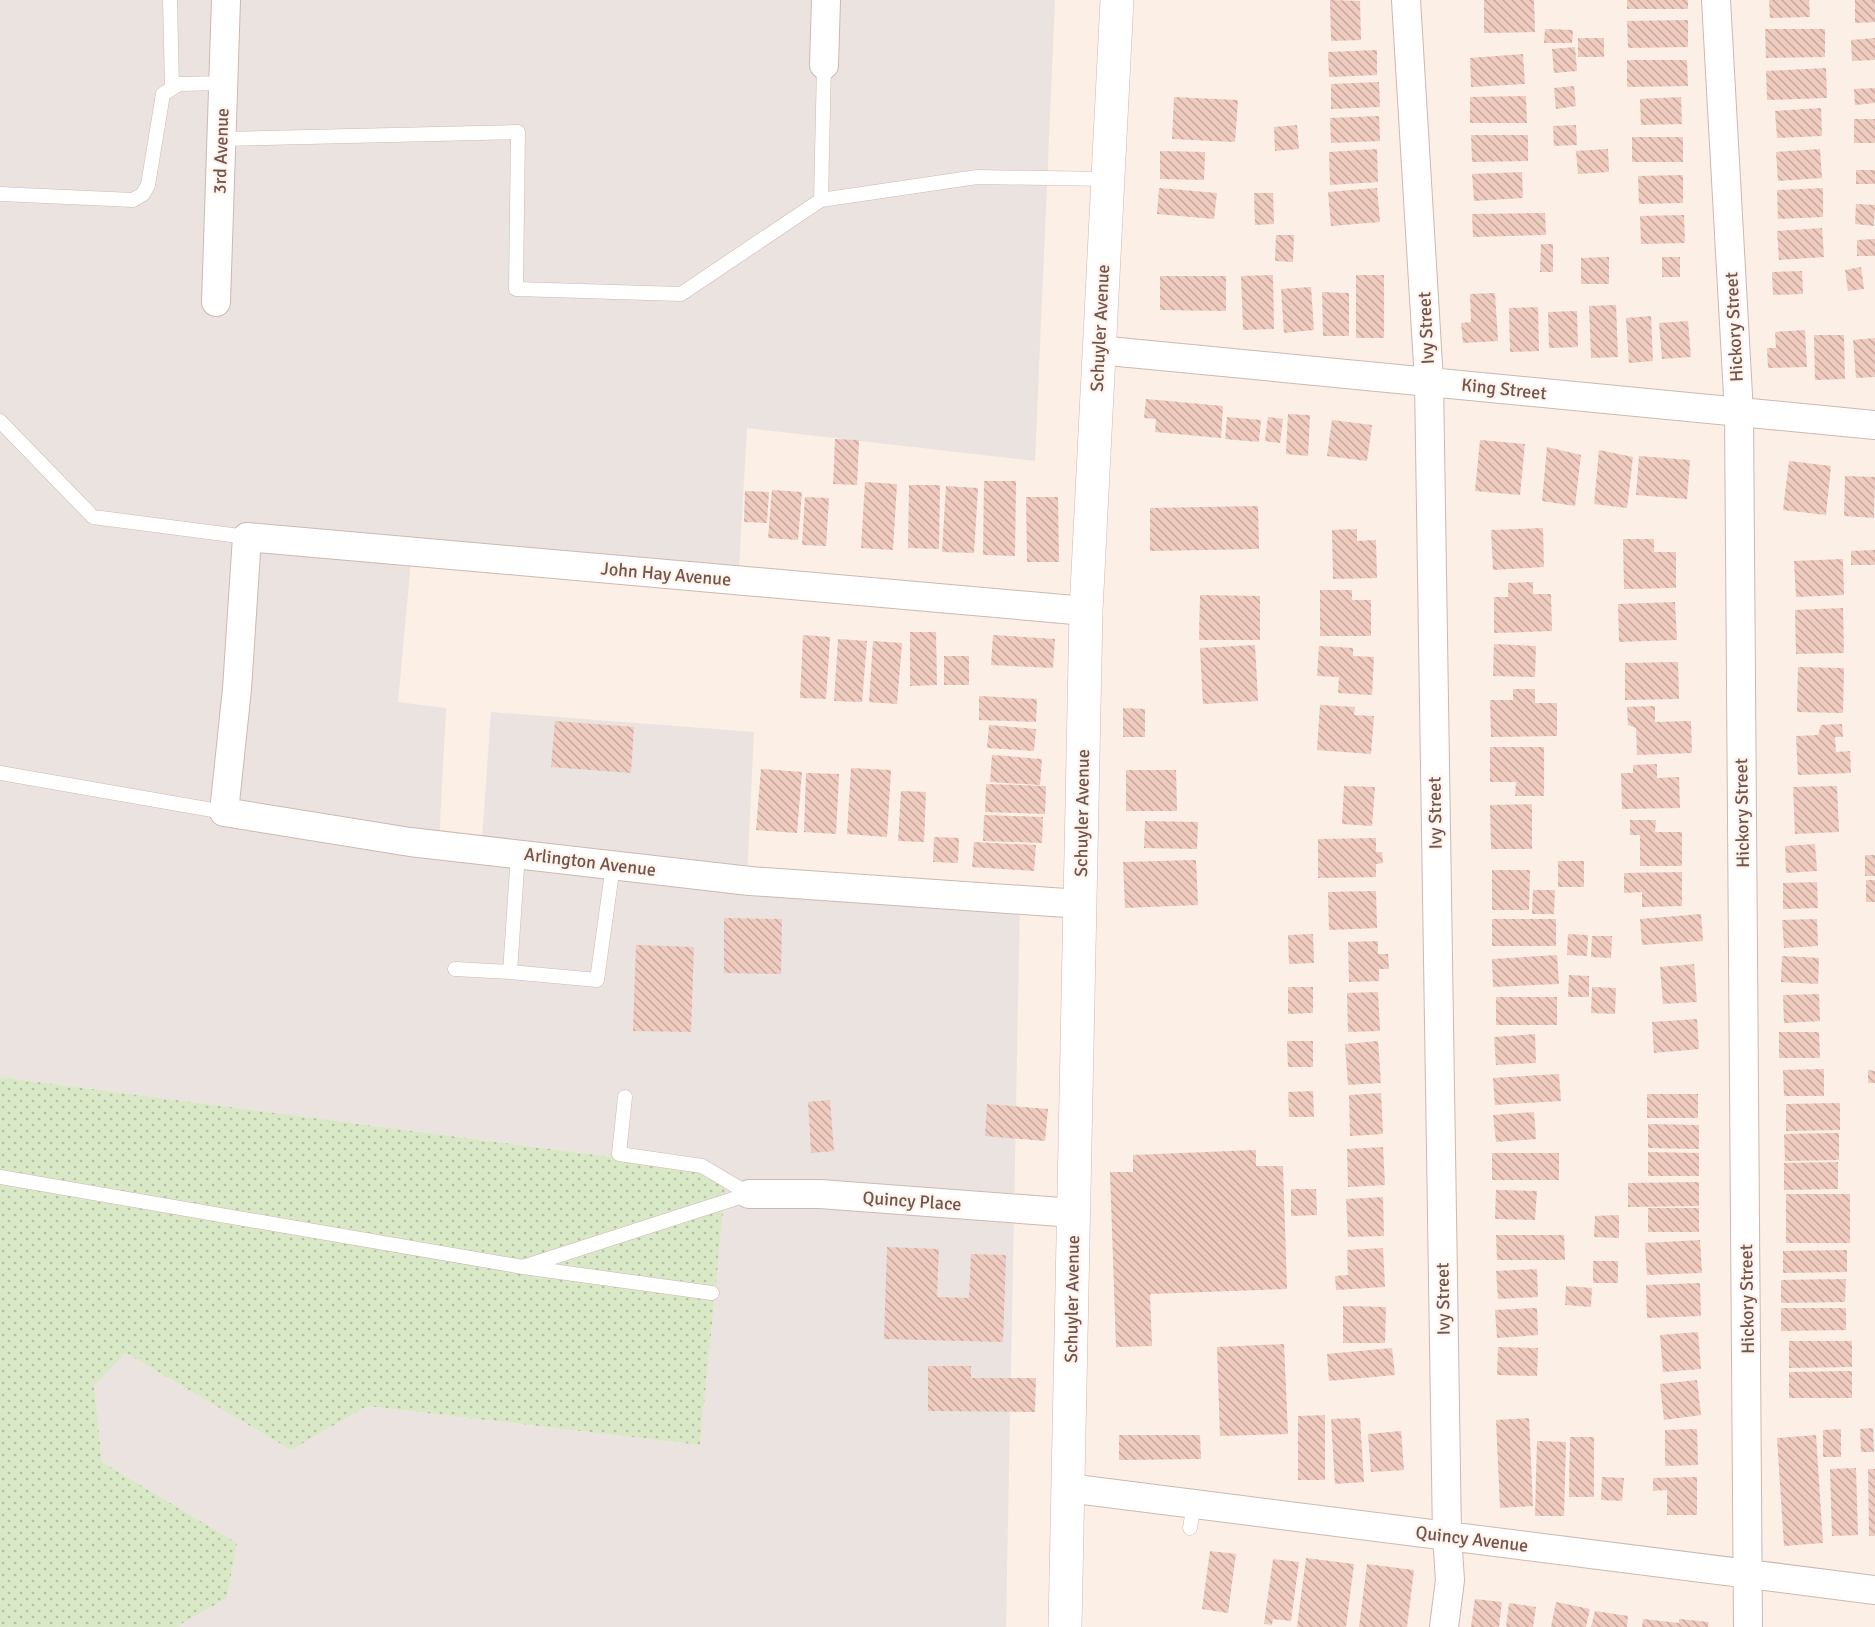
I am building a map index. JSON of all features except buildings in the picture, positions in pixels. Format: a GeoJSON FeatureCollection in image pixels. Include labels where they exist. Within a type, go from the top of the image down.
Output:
{"type":"FeatureCollection","features":[{"type":"Feature","properties":{"kind":"main road","name":"Schuyler Avenue"},"geometry":{"type":"LineString","coordinates":[[1065,1627],[1086,611],[1117,0]]}},
{"type":"Feature","properties":{"kind":"street","name":"3rd Avenue"},"geometry":{"type":"LineString","coordinates":[[216,302],[226,0]]}},
{"type":"Feature","properties":{"kind":"street"},"geometry":{"type":"LineString","coordinates":[[824,65],[826,0]]}},
{"type":"Feature","properties":{"kind":"street","name":"Ivy Street"},"geometry":{"type":"LineString","coordinates":[[1406,0],[1429,381],[1446,1536],[1450,1580],[1444,1627]]}},
{"type":"Feature","properties":{"kind":"street","name":"Hickory Street"},"geometry":{"type":"LineString","coordinates":[[1716,0],[1738,413],[1748,1627]]}},
{"type":"Feature","properties":{"kind":"street","name":"King Street"},"geometry":{"type":"LineString","coordinates":[[1098,350],[1875,425]]}},
{"type":"Feature","properties":{"kind":"street"},"geometry":{"type":"LineString","coordinates":[[224,812],[237,689],[247,537]]}},
{"type":"Feature","properties":{"kind":"street","name":"John Hay Avenue"},"geometry":{"type":"LineString","coordinates":[[247,537],[1086,611]]}},
{"type":"Feature","properties":{"kind":"street","name":"Arlington Avenue"},"geometry":{"type":"LineString","coordinates":[[224,812],[410,842],[750,881],[1080,904]]}},
{"type":"Feature","properties":{"kind":"street","name":"Quincy Place"},"geometry":{"type":"LineString","coordinates":[[749,1194],[820,1194],[1074,1213]]}},
{"type":"Feature","properties":{"kind":"street","name":"Quincy Avenue"},"geometry":{"type":"LineString","coordinates":[[1068,1488],[1192,1516],[1446,1536],[1875,1590]]}},
{"type":"Feature","properties":{"kind":"lane"},"geometry":{"type":"LineString","coordinates":[[170,0],[172,86]]}},
{"type":"Feature","properties":{"kind":"lane"},"geometry":{"type":"LineString","coordinates":[[821,200],[824,65]]}},
{"type":"Feature","properties":{"kind":"lane"},"geometry":{"type":"LineString","coordinates":[[0,194],[133,200],[144,194],[148,185],[163,94],[172,86],[223,83]]}},
{"type":"Feature","properties":{"kind":"lane"},"geometry":{"type":"LineString","coordinates":[[222,139],[518,132],[516,289],[681,294],[821,200],[977,177],[1108,179]]}},
{"type":"Feature","properties":{"kind":"lane"},"geometry":{"type":"LineString","coordinates":[[0,421],[93,517],[247,537]]}},
{"type":"Feature","properties":{"kind":"lane"},"geometry":{"type":"LineString","coordinates":[[0,773],[224,812]]}},
{"type":"Feature","properties":{"kind":"lane"},"geometry":{"type":"LineString","coordinates":[[510,972],[518,854]]}},
{"type":"Feature","properties":{"kind":"lane"},"geometry":{"type":"LineString","coordinates":[[455,969],[597,980],[614,865]]}},
{"type":"Feature","properties":{"kind":"lane"},"geometry":{"type":"LineString","coordinates":[[625,1097],[619,1154],[702,1166],[749,1194]]}},
{"type":"Feature","properties":{"kind":"lane"},"geometry":{"type":"LineString","coordinates":[[0,1178],[523,1267],[712,1293]]}},
{"type":"Feature","properties":{"kind":"lane"},"geometry":{"type":"LineString","coordinates":[[523,1267],[749,1194]]}},
{"type":"Feature","properties":{"kind":"shaded area"},"geometry":{"type":"Polygon","coordinates":[[[0,0],[1055,0],[1035,461],[747,428],[738,585],[411,561],[398,702],[446,708],[439,844],[481,854],[491,712],[754,732],[747,877],[1020,900],[1006,1627],[176,1627],[227,1598],[237,1543],[102,1462],[94,1386],[126,1353],[291,1450],[367,1406],[700,1445],[727,1172],[0,1077],[0,0]]]}},
{"type":"Feature","properties":{"kind":"green space"},"geometry":{"type":"Polygon","coordinates":[[[0,1077],[727,1172],[700,1445],[367,1406],[291,1450],[126,1353],[94,1386],[102,1462],[237,1543],[227,1598],[176,1627],[0,1627],[0,1077]]]}}]}
